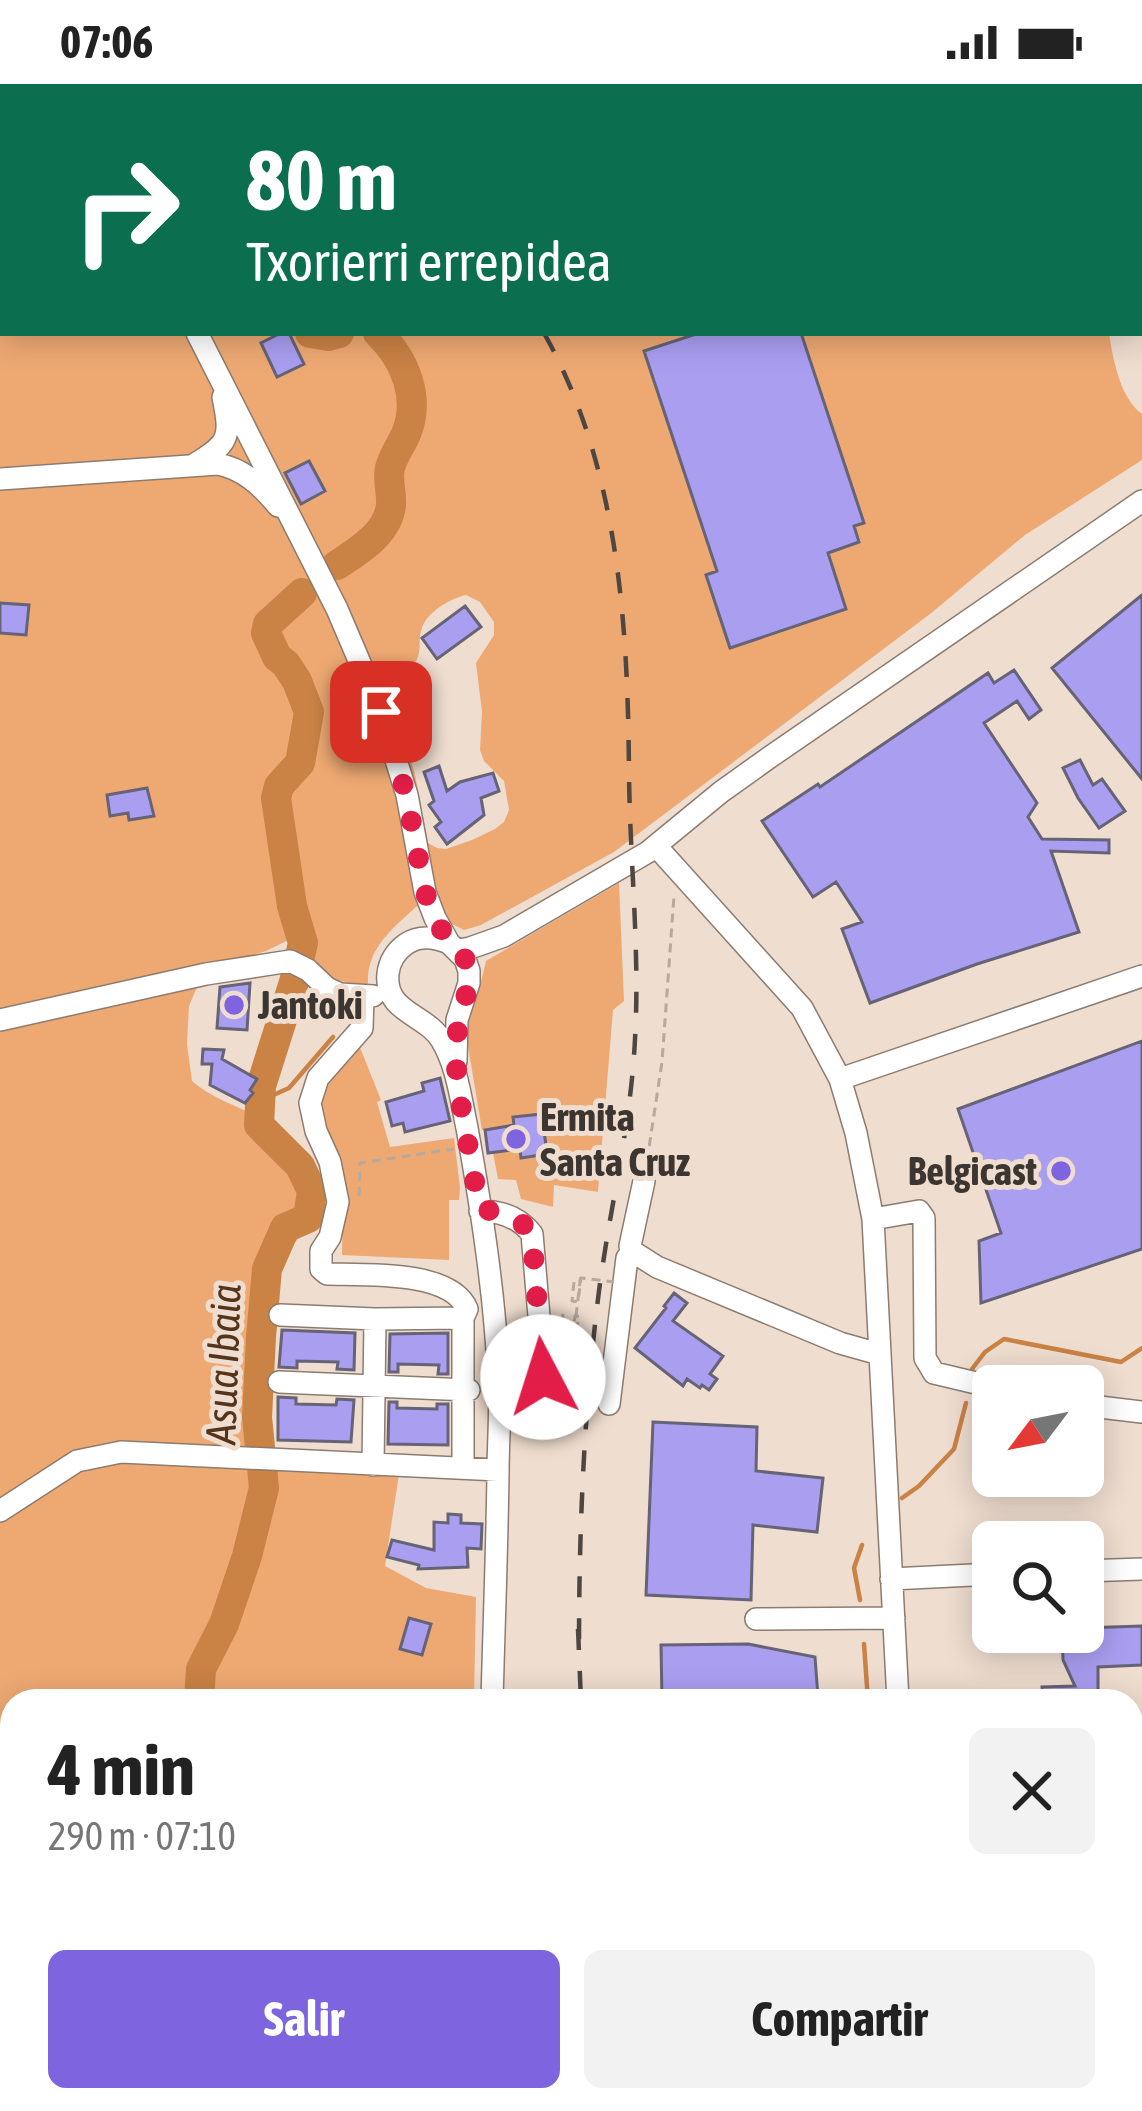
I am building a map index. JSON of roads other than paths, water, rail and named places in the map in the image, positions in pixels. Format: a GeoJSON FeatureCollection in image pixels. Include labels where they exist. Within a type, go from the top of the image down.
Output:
{"type":"FeatureCollection","features":[{"type":"Feature","properties":{"kind":"street"},"geometry":{"type":"LineString","coordinates":[[199,336],[300,533],[381,712],[406,794],[425,892],[435,918],[469,971],[470,983],[460,1005],[458,1089]]}},
{"type":"Feature","properties":{"kind":"street"},"geometry":{"type":"LineString","coordinates":[[215,368],[227,420],[222,457]]}},
{"type":"Feature","properties":{"kind":"street"},"geometry":{"type":"LineString","coordinates":[[0,479],[195,465],[222,457],[236,444],[254,446]]}},
{"type":"Feature","properties":{"kind":"street"},"geometry":{"type":"LineString","coordinates":[[222,457],[269,495],[300,533]]}},
{"type":"Feature","properties":{"kind":"street"},"geometry":{"type":"LineString","coordinates":[[469,971],[504,936],[656,846],[753,769],[1142,501]]}},
{"type":"Feature","properties":{"kind":"street"},"geometry":{"type":"LineString","coordinates":[[656,846],[802,1008],[841,1079],[873,1219],[897,1689]]}},
{"type":"Feature","properties":{"kind":"street"},"geometry":{"type":"LineString","coordinates":[[412,940],[423,890],[421,864]]}},
{"type":"Feature","properties":{"kind":"street"},"geometry":{"type":"LineString","coordinates":[[492,1689],[500,1382],[494,1306],[451,1058],[438,1034],[390,995],[388,973],[400,948],[412,940],[424,937],[454,946],[504,936]]}},
{"type":"Feature","properties":{"kind":"street"},"geometry":{"type":"LineString","coordinates":[[0,1020],[206,974],[299,966],[340,994],[390,995]]}},
{"type":"Feature","properties":{"kind":"street"},"geometry":{"type":"LineString","coordinates":[[841,1079],[1142,976]]}},
{"type":"Feature","properties":{"kind":"street"},"geometry":{"type":"LineString","coordinates":[[363,997],[362,1028],[318,1078],[310,1103],[316,1131],[331,1162],[338,1202],[330,1237],[321,1251],[320,1269],[327,1274],[445,1286],[463,1298],[467,1309],[463,1318],[463,1468]]}},
{"type":"Feature","properties":{"kind":"street"},"geometry":{"type":"LineString","coordinates":[[414,1017],[439,1018],[460,1005]]}},
{"type":"Feature","properties":{"kind":"street"},"geometry":{"type":"LineString","coordinates":[[644,1180],[632,1251],[657,1267],[840,1343],[879,1354]]}},
{"type":"Feature","properties":{"kind":"street"},"geometry":{"type":"LineString","coordinates":[[480,1210],[496,1210],[514,1218],[532,1234],[547,1410]]}},
{"type":"Feature","properties":{"kind":"street"},"geometry":{"type":"LineString","coordinates":[[873,1219],[919,1211],[924,1218],[925,1358],[934,1373],[972,1382]]}},
{"type":"Feature","properties":{"kind":"street"},"geometry":{"type":"LineString","coordinates":[[609,1404],[627,1258],[632,1251]]}},
{"type":"Feature","properties":{"kind":"street"},"geometry":{"type":"LineString","coordinates":[[280,1315],[463,1318]]}},
{"type":"Feature","properties":{"kind":"street"},"geometry":{"type":"LineString","coordinates":[[373,1465],[375,1318]]}},
{"type":"Feature","properties":{"kind":"street"},"geometry":{"type":"LineString","coordinates":[[279,1382],[466,1390]]}},
{"type":"Feature","properties":{"kind":"street"},"geometry":{"type":"LineString","coordinates":[[1104,1408],[1142,1412]]}},
{"type":"Feature","properties":{"kind":"street"},"geometry":{"type":"LineString","coordinates":[[0,1511],[77,1461],[122,1452],[498,1470]]}},
{"type":"Feature","properties":{"kind":"street"},"geometry":{"type":"LineString","coordinates":[[1104,1570],[1142,1569]]}},
{"type":"Feature","properties":{"kind":"street"},"geometry":{"type":"LineString","coordinates":[[891,1579],[972,1575]]}},
{"type":"Feature","properties":{"kind":"street"},"geometry":{"type":"LineString","coordinates":[[756,1619],[894,1618]]}},
{"type":"Feature","properties":{"kind":"waterway","name":"Asua Ibaia"},"geometry":{"type":"LineString","coordinates":[[337,565],[371,541],[384,525],[391,505],[390,468],[410,420],[408,380],[380,336]]}},
{"type":"Feature","properties":{"kind":"waterway","name":"Asua Ibaia"},"geometry":{"type":"LineString","coordinates":[[200,1689],[201,1669],[224,1624],[264,1488],[257,1417],[267,1269],[285,1228],[308,1218],[312,1191],[300,1166],[259,1125],[261,1086],[303,943],[292,906],[276,798],[279,786],[300,763],[309,712],[297,681],[277,657],[266,633],[268,624],[302,593]]}},
{"type":"Feature","properties":{"kind":"waterway"},"geometry":{"type":"LineString","coordinates":[[260,1101],[289,1088],[333,1037]]}},
{"type":"Feature","properties":{"kind":"waterway"},"geometry":{"type":"LineString","coordinates":[[975,1365],[1004,1339],[1121,1362],[1142,1348]]}},
{"type":"Feature","properties":{"kind":"waterway"},"geometry":{"type":"LineString","coordinates":[[902,1498],[954,1449],[966,1403]]}},
{"type":"Feature","properties":{"kind":"waterway"},"geometry":{"type":"LineString","coordinates":[[860,1600],[854,1568],[862,1545]]}},
{"type":"Feature","properties":{"kind":"waterway"},"geometry":{"type":"LineString","coordinates":[[864,1644],[867,1689]]}},
{"type":"Feature","properties":{"kind":"railway"},"geometry":{"type":"LineString","coordinates":[[545,336],[589,438],[614,548],[626,662],[636,940],[633,1071],[590,1380],[579,1646]]}},
{"type":"Feature","properties":{"kind":"railway"},"geometry":{"type":"LineString","coordinates":[[578,1629],[580,1689]]}},
{"type":"Feature","properties":{"kind":"place","name":"Jantoki"},"geometry":{"type":"Point","coordinates":[234,1005]}},
{"type":"Feature","properties":{"kind":"place","name":"Ermita Santa Cruz"},"geometry":{"type":"Point","coordinates":[516,1139]}},
{"type":"Feature","properties":{"kind":"place","name":"Belgicast"},"geometry":{"type":"Point","coordinates":[1061,1171]}}]}
